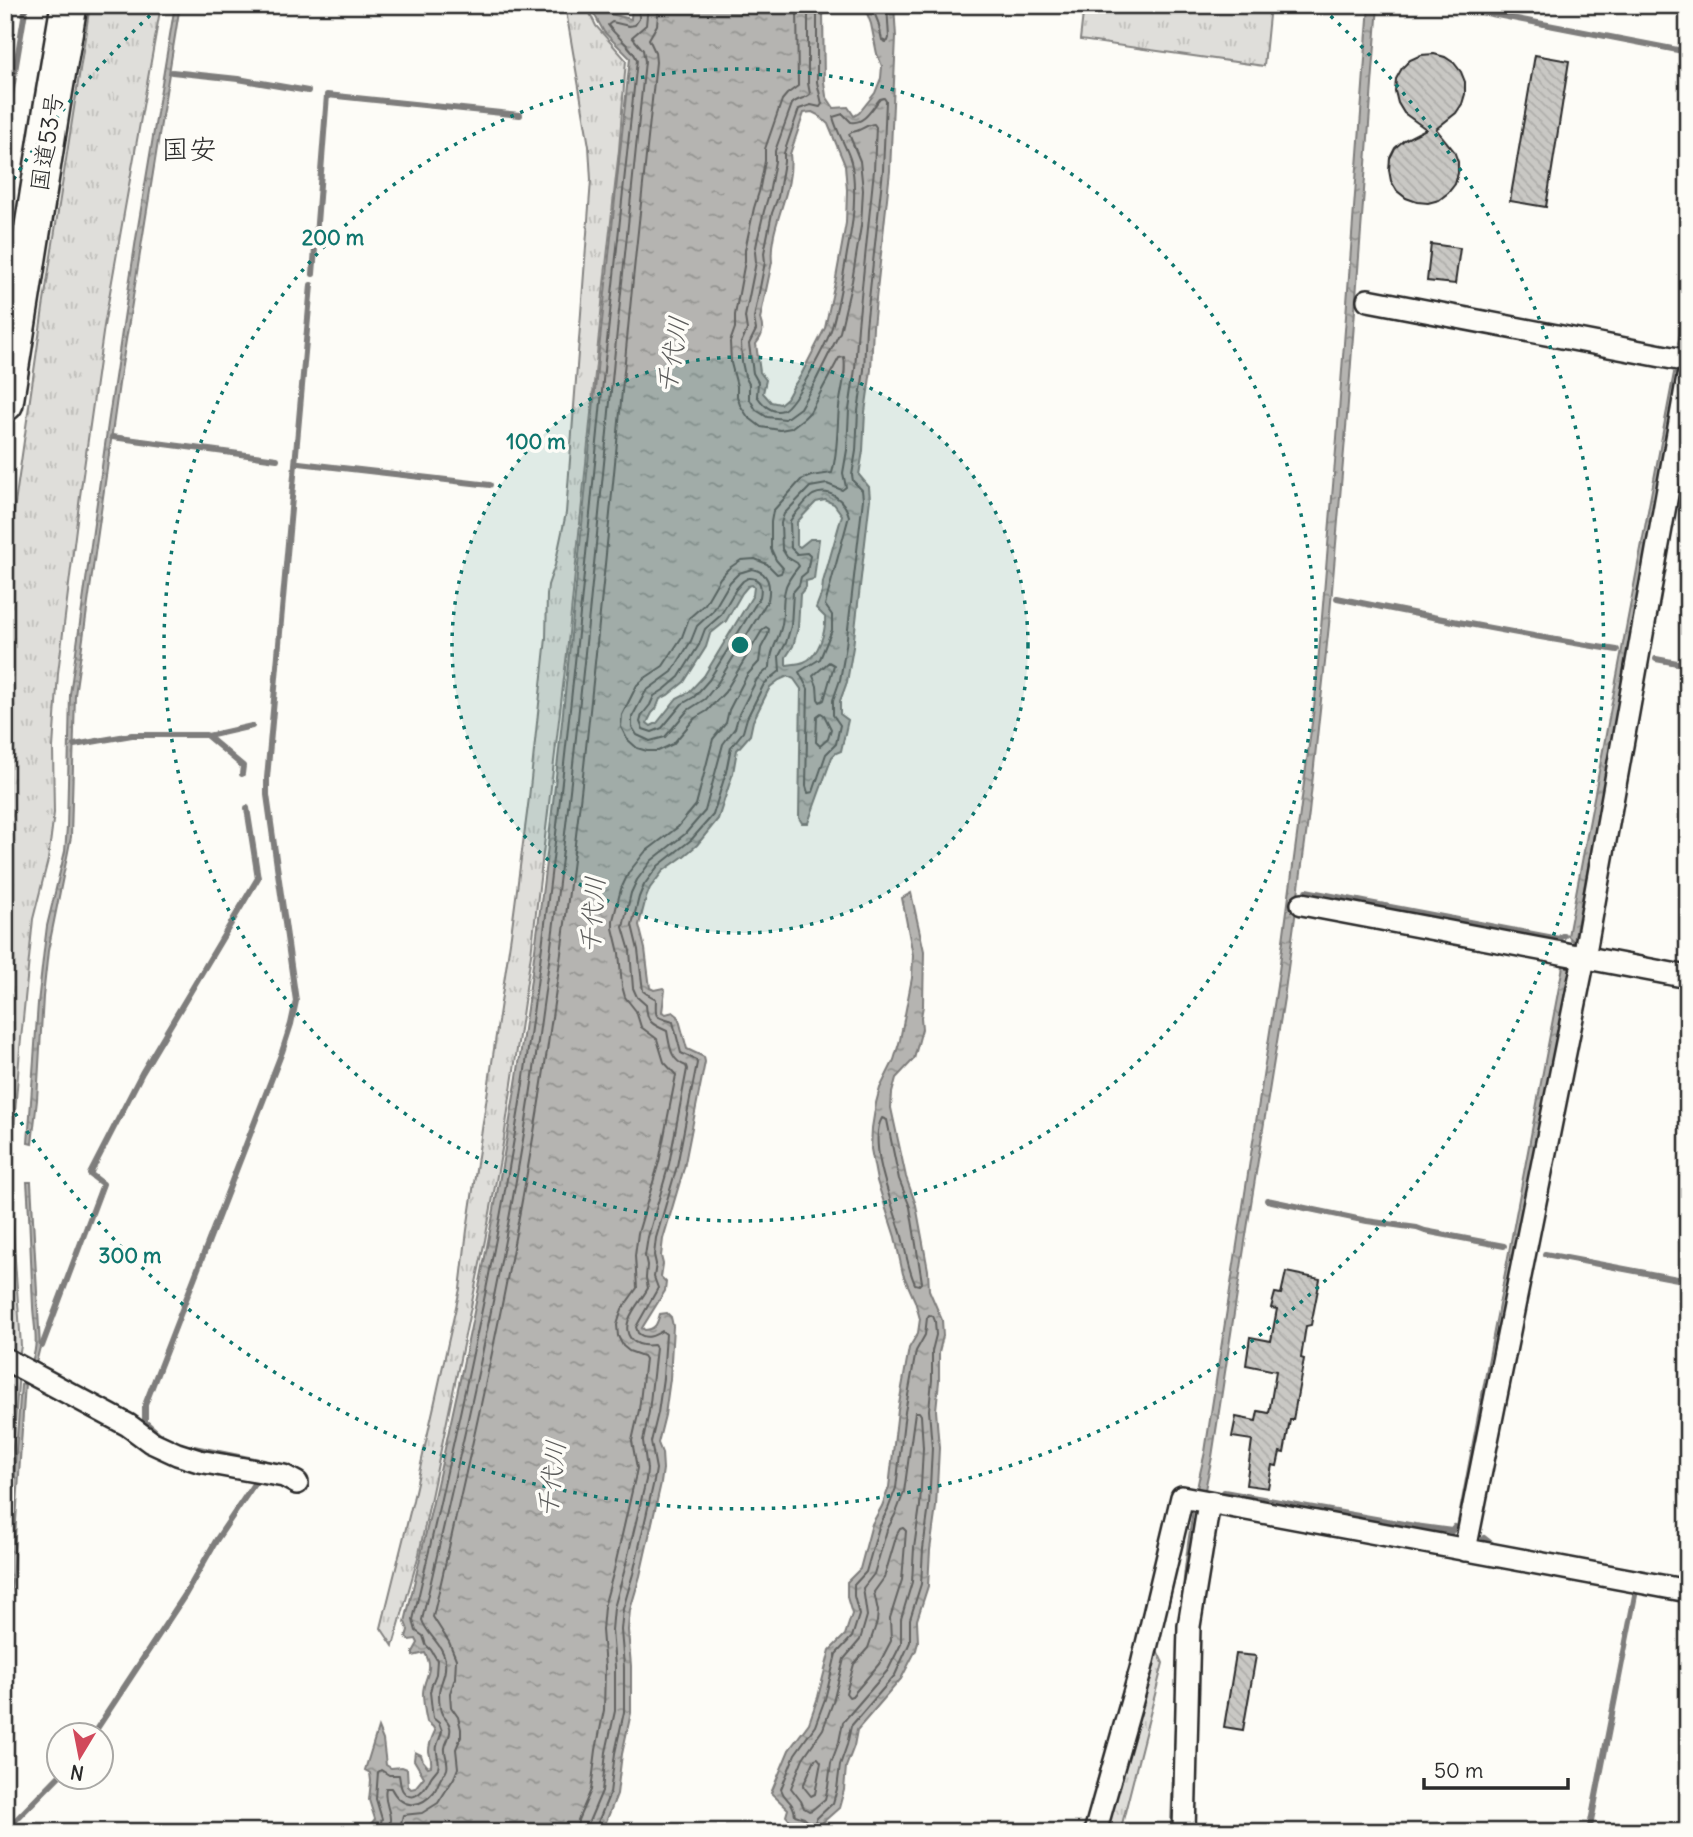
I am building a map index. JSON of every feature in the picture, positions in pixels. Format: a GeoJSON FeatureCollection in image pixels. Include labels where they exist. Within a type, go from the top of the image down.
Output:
{"type":"FeatureCollection","features":[{"type":"Feature","properties":{"kind":"highway","name":"国道53号"},"geometry":{"type":"LineString","coordinates":[[5,403],[69,5]]}},
{"type":"Feature","properties":{"kind":"street"},"geometry":{"type":"LineString","coordinates":[[1368,300],[1688,361]]}},
{"type":"Feature","properties":{"kind":"street"},"geometry":{"type":"LineString","coordinates":[[1465,1550],[1584,958],[1688,377]]}},
{"type":"Feature","properties":{"kind":"street"},"geometry":{"type":"LineString","coordinates":[[1302,904],[1688,977]]}},
{"type":"Feature","properties":{"kind":"street"},"geometry":{"type":"LineString","coordinates":[[5,1359],[177,1454],[199,1461],[284,1476],[297,1482]]}},
{"type":"Feature","properties":{"kind":"street"},"geometry":{"type":"LineString","coordinates":[[1095,1832],[1141,1669],[1182,1497],[1688,1591]]}},
{"type":"Feature","properties":{"kind":"street"},"geometry":{"type":"LineString","coordinates":[[1184,1832],[1189,1626],[1209,1503]]}},
{"type":"Feature","properties":{"kind":"green space"},"geometry":{"type":"Polygon","coordinates":[[[90,5],[161,5],[104,326],[58,673],[53,748],[54,813],[48,860],[33,919],[12,1151],[12,1217],[21,1346],[19,1357],[5,1355],[5,574],[90,5]]]}},
{"type":"Feature","properties":{"kind":"green space"},"geometry":{"type":"Polygon","coordinates":[[[565,5],[586,5],[596,26],[626,60],[567,653],[531,954],[504,1138],[419,1554],[393,1646],[381,1628],[413,1500],[460,1289],[529,798],[546,638],[548,585],[566,513],[591,180],[589,146],[565,5]]]}},
{"type":"Feature","properties":{"kind":"green space"},"geometry":{"type":"Polygon","coordinates":[[[1084,5],[1270,5],[1264,66],[1080,40],[1084,5]]]}},
{"type":"Feature","properties":{"kind":"green space"},"geometry":{"type":"Polygon","coordinates":[[[5,1364],[19,1371],[5,1551],[5,1364]]]}},
{"type":"Feature","properties":{"kind":"green space"},"geometry":{"type":"Polygon","coordinates":[[[1156,1648],[1163,1663],[1120,1832],[1100,1832],[1156,1648]]]}},
{"type":"Feature","properties":{"kind":"water"},"geometry":{"type":"Polygon","coordinates":[[[175,5],[180,5],[119,384],[75,695],[71,837],[48,951],[32,1144],[28,1143],[38,1003],[47,926],[65,851],[70,694],[136,239],[175,5]]]}},
{"type":"Feature","properties":{"kind":"water","name":"千代川"},"geometry":{"type":"Polygon","coordinates":[[[589,5],[601,5],[611,14],[631,19],[632,5],[824,5],[826,96],[834,108],[848,107],[854,116],[875,93],[881,78],[882,66],[864,5],[894,5],[896,37],[890,171],[859,475],[869,487],[870,499],[853,647],[847,682],[840,701],[840,714],[848,720],[841,751],[832,757],[808,823],[802,823],[799,818],[801,689],[794,679],[788,676],[770,687],[753,721],[750,735],[737,750],[733,773],[718,819],[697,845],[663,871],[650,888],[639,925],[650,988],[665,990],[662,1012],[673,1012],[678,1016],[687,1049],[704,1057],[705,1062],[684,1168],[663,1239],[661,1277],[666,1282],[665,1291],[642,1328],[645,1330],[654,1327],[660,1314],[667,1313],[671,1317],[673,1326],[670,1379],[658,1443],[663,1469],[630,1610],[628,1630],[631,1713],[617,1794],[602,1832],[371,1832],[370,1825],[375,1819],[369,1800],[370,1773],[365,1770],[378,1728],[383,1740],[386,1765],[407,1769],[408,1786],[411,1789],[424,1777],[414,1760],[415,1752],[421,1755],[428,1767],[431,1766],[429,1748],[435,1731],[427,1722],[423,1693],[429,1664],[425,1653],[413,1656],[418,1643],[416,1639],[409,1640],[406,1637],[408,1630],[405,1622],[452,1419],[493,1214],[517,1077],[542,898],[630,58],[604,32],[589,5]],[[812,112],[804,113],[790,154],[789,181],[774,235],[772,262],[760,319],[762,332],[756,344],[760,372],[766,380],[763,393],[771,402],[780,404],[787,398],[801,375],[825,328],[846,223],[845,165],[828,124],[812,112]],[[825,500],[816,502],[797,522],[797,545],[800,547],[810,539],[819,539],[814,579],[806,581],[806,587],[800,594],[798,628],[793,646],[786,657],[786,665],[802,663],[809,659],[818,649],[824,629],[825,617],[816,608],[842,515],[834,504],[825,500]],[[748,586],[726,621],[710,634],[706,647],[684,682],[660,699],[647,723],[651,726],[657,723],[677,698],[689,692],[704,676],[753,595],[754,587],[748,586]]]}},
{"type":"Feature","properties":{"kind":"water"},"geometry":{"type":"Polygon","coordinates":[[[1369,5],[1378,5],[1347,416],[1309,813],[1284,998],[1212,1457],[1199,1517],[1179,1832],[1171,1832],[1185,1569],[1277,986],[1315,700],[1369,5]]]}},
{"type":"Feature","properties":{"kind":"water"},"geometry":{"type":"Polygon","coordinates":[[[1688,295],[1688,321],[1683,347],[1678,344],[1688,295]]]}},
{"type":"Feature","properties":{"kind":"water"},"geometry":{"type":"Polygon","coordinates":[[[1674,373],[1681,373],[1574,942],[1568,936],[1674,373]]]}},
{"type":"Feature","properties":{"kind":"water"},"geometry":{"type":"Polygon","coordinates":[[[911,893],[924,951],[922,1029],[914,1059],[896,1078],[891,1108],[906,1177],[916,1205],[929,1290],[942,1320],[936,1410],[939,1448],[936,1507],[928,1586],[917,1620],[916,1650],[901,1679],[857,1730],[846,1767],[839,1808],[822,1823],[819,1832],[808,1832],[788,1819],[788,1809],[771,1793],[789,1750],[809,1723],[830,1650],[845,1635],[852,1614],[847,1597],[847,1582],[860,1569],[872,1524],[889,1487],[909,1348],[918,1333],[920,1319],[903,1274],[895,1237],[877,1181],[871,1149],[876,1103],[900,1040],[912,978],[913,955],[902,898],[911,893]]]}},
{"type":"Feature","properties":{"kind":"water"},"geometry":{"type":"Polygon","coordinates":[[[1563,966],[1570,967],[1462,1533],[1457,1527],[1563,966]]]}},
{"type":"Feature","properties":{"kind":"water"},"geometry":{"type":"Polygon","coordinates":[[[27,1182],[31,1182],[40,1347],[36,1363],[32,1361],[36,1334],[27,1182]]]}},
{"type":"Feature","properties":{"kind":"water"},"geometry":{"type":"Polygon","coordinates":[[[25,1383],[5,1660],[5,1592],[21,1385],[25,1383]]]}},
{"type":"Feature","properties":{"kind":"water"},"geometry":{"type":"Polygon","coordinates":[[[5,1710],[11,1745],[5,1798],[7,1759],[5,1710]]]}},
{"type":"Feature","properties":{"kind":"building"},"geometry":{"type":"Polygon","coordinates":[[[1434,54],[1454,63],[1461,72],[1465,82],[1465,94],[1456,113],[1436,129],[1454,151],[1458,162],[1455,184],[1439,200],[1428,203],[1406,198],[1397,191],[1389,170],[1390,158],[1395,148],[1404,140],[1426,129],[1404,113],[1398,103],[1396,79],[1410,60],[1421,55],[1434,54]]]}},
{"type":"Feature","properties":{"kind":"building"},"geometry":{"type":"Polygon","coordinates":[[[1535,55],[1569,61],[1546,207],[1510,201],[1535,55]]]}},
{"type":"Feature","properties":{"kind":"building"},"geometry":{"type":"Polygon","coordinates":[[[1431,244],[1460,248],[1455,284],[1427,281],[1431,244]]]}},
{"type":"Feature","properties":{"kind":"building"},"geometry":{"type":"Polygon","coordinates":[[[1286,1272],[1320,1279],[1311,1325],[1306,1326],[1301,1358],[1304,1359],[1293,1420],[1290,1420],[1284,1453],[1280,1452],[1277,1466],[1272,1465],[1268,1488],[1246,1485],[1252,1440],[1232,1437],[1236,1417],[1256,1421],[1258,1411],[1269,1413],[1276,1371],[1246,1365],[1250,1337],[1271,1341],[1277,1309],[1271,1308],[1275,1293],[1281,1294],[1286,1272]]]}},
{"type":"Feature","properties":{"kind":"building"},"geometry":{"type":"Polygon","coordinates":[[[1236,1654],[1256,1656],[1243,1730],[1224,1727],[1236,1654]]]}},
{"type":"Feature","properties":{"kind":"waterway"},"geometry":{"type":"LineString","coordinates":[[5,131],[26,5]]}},
{"type":"Feature","properties":{"kind":"waterway"},"geometry":{"type":"LineString","coordinates":[[1445,5],[1688,52]]}},
{"type":"Feature","properties":{"kind":"waterway"},"geometry":{"type":"LineString","coordinates":[[172,72],[238,79],[308,91]]}},
{"type":"Feature","properties":{"kind":"waterway"},"geometry":{"type":"LineString","coordinates":[[313,274],[327,95],[520,115]]}},
{"type":"Feature","properties":{"kind":"waterway"},"geometry":{"type":"LineString","coordinates":[[162,1437],[145,1422],[145,1405],[282,1052],[296,1001],[267,795],[267,778],[311,285]]}},
{"type":"Feature","properties":{"kind":"waterway"},"geometry":{"type":"LineString","coordinates":[[112,437],[277,459]]}},
{"type":"Feature","properties":{"kind":"waterway"},"geometry":{"type":"LineString","coordinates":[[299,463],[490,485]]}},
{"type":"Feature","properties":{"kind":"waterway"},"geometry":{"type":"LineString","coordinates":[[1337,598],[1617,650]]}},
{"type":"Feature","properties":{"kind":"waterway"},"geometry":{"type":"LineString","coordinates":[[1656,659],[1688,665]]}},
{"type":"Feature","properties":{"kind":"waterway"},"geometry":{"type":"LineString","coordinates":[[208,736],[252,726]]}},
{"type":"Feature","properties":{"kind":"waterway"},"geometry":{"type":"LineString","coordinates":[[74,745],[132,735],[206,735],[243,766],[242,774]]}},
{"type":"Feature","properties":{"kind":"waterway"},"geometry":{"type":"LineString","coordinates":[[42,1346],[103,1184],[90,1174],[142,1073],[258,878],[247,808]]}},
{"type":"Feature","properties":{"kind":"waterway"},"geometry":{"type":"LineString","coordinates":[[1306,891],[1559,939],[1564,936]]}},
{"type":"Feature","properties":{"kind":"waterway"},"geometry":{"type":"LineString","coordinates":[[1267,1200],[1504,1246]]}},
{"type":"Feature","properties":{"kind":"waterway"},"geometry":{"type":"LineString","coordinates":[[1545,1254],[1688,1281]]}},
{"type":"Feature","properties":{"kind":"waterway"},"geometry":{"type":"LineString","coordinates":[[189,1447],[264,1462]]}},
{"type":"Feature","properties":{"kind":"waterway"},"geometry":{"type":"LineString","coordinates":[[101,1722],[256,1481]]}},
{"type":"Feature","properties":{"kind":"waterway"},"geometry":{"type":"LineString","coordinates":[[1224,1492],[1415,1526],[1452,1531],[1455,1527]]}},
{"type":"Feature","properties":{"kind":"waterway"},"geometry":{"type":"LineString","coordinates":[[1484,1538],[1496,1546]]}},
{"type":"Feature","properties":{"kind":"waterway"},"geometry":{"type":"LineString","coordinates":[[1589,1832],[1636,1590]]}},
{"type":"Feature","properties":{"kind":"waterway"},"geometry":{"type":"LineString","coordinates":[[5,1831],[46,1789]]}},
{"type":"Feature","properties":{"kind":"district","name":"国安"},"geometry":{"type":"Point","coordinates":[189,149]}}]}
